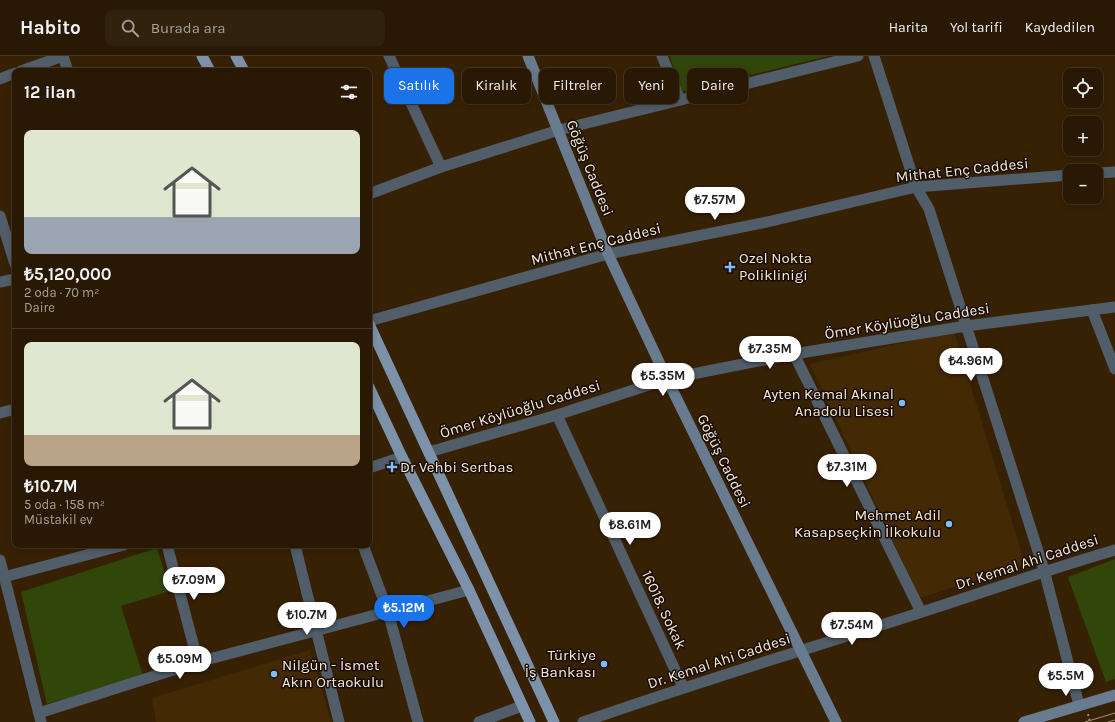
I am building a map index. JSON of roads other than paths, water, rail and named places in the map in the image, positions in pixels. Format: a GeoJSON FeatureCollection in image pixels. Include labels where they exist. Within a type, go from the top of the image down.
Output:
{"type":"FeatureCollection","features":[{"type":"Feature","properties":{"kind":"main road"},"geometry":{"type":"LineString","coordinates":[[202,56],[208,68]]}},
{"type":"Feature","properties":{"kind":"main road"},"geometry":{"type":"LineString","coordinates":[[236,56],[242,68]]}},
{"type":"Feature","properties":{"kind":"main road","name":"Göğüş Caddesi"},"geometry":{"type":"LineString","coordinates":[[528,56],[608,254],[667,379],[836,722]]}},
{"type":"Feature","properties":{"kind":"main road"},"geometry":{"type":"LineString","coordinates":[[372,328],[554,722]]}},
{"type":"Feature","properties":{"kind":"main road"},"geometry":{"type":"LineString","coordinates":[[372,393],[402,457],[469,590],[530,722]]}},
{"type":"Feature","properties":{"kind":"main road"},"geometry":{"type":"LineString","coordinates":[[1024,722],[1115,695]]}},
{"type":"Feature","properties":{"kind":"street"},"geometry":{"type":"LineString","coordinates":[[29,68],[63,56],[67,68]]}},
{"type":"Feature","properties":{"kind":"street"},"geometry":{"type":"LineString","coordinates":[[388,56],[441,167]]}},
{"type":"Feature","properties":{"kind":"street"},"geometry":{"type":"LineString","coordinates":[[662,56],[680,100]]}},
{"type":"Feature","properties":{"kind":"street"},"geometry":{"type":"LineString","coordinates":[[372,193],[441,167],[559,130],[858,56]]}},
{"type":"Feature","properties":{"kind":"street"},"geometry":{"type":"LineString","coordinates":[[874,56],[916,187],[929,209],[1044,570],[1079,705]]}},
{"type":"Feature","properties":{"kind":"street"},"geometry":{"type":"LineString","coordinates":[[0,78],[12,74]]}},
{"type":"Feature","properties":{"kind":"street"},"geometry":{"type":"LineString","coordinates":[[1103,173],[1115,172]]}},
{"type":"Feature","properties":{"kind":"street","name":"Mithat Enç Caddesi"},"geometry":{"type":"LineString","coordinates":[[372,321],[608,254],[767,222],[916,187],[1063,176]]}},
{"type":"Feature","properties":{"kind":"street"},"geometry":{"type":"LineString","coordinates":[[0,216],[12,254]]}},
{"type":"Feature","properties":{"kind":"street"},"geometry":{"type":"LineString","coordinates":[[0,282],[12,280]]}},
{"type":"Feature","properties":{"kind":"street","name":"Ömer Köylüoğlu Caddesi"},"geometry":{"type":"LineString","coordinates":[[429,452],[557,415],[667,379],[794,354],[966,326],[1115,307]]}},
{"type":"Feature","properties":{"kind":"street"},"geometry":{"type":"LineString","coordinates":[[1092,310],[1115,369]]}},
{"type":"Feature","properties":{"kind":"street"},"geometry":{"type":"LineString","coordinates":[[794,354],[921,612]]}},
{"type":"Feature","properties":{"kind":"street"},"geometry":{"type":"LineString","coordinates":[[0,413],[12,410]]}},
{"type":"Feature","properties":{"kind":"street","name":"16018. Sokak"},"geometry":{"type":"LineString","coordinates":[[557,415],[683,687]]}},
{"type":"Feature","properties":{"kind":"street"},"geometry":{"type":"LineString","coordinates":[[372,467],[402,457]]}},
{"type":"Feature","properties":{"kind":"street"},"geometry":{"type":"LineString","coordinates":[[4,577],[113,548]]}},
{"type":"Feature","properties":{"kind":"street"},"geometry":{"type":"LineString","coordinates":[[169,548],[198,662]]}},
{"type":"Feature","properties":{"kind":"street"},"geometry":{"type":"LineString","coordinates":[[296,548],[339,722]]}},
{"type":"Feature","properties":{"kind":"street"},"geometry":{"type":"LineString","coordinates":[[364,548],[388,612],[418,722]]}},
{"type":"Feature","properties":{"kind":"street","name":"Dr. Kemal Ahi Caddesi"},"geometry":{"type":"LineString","coordinates":[[583,722],[683,687],[921,612],[1044,570],[1115,550]]}},
{"type":"Feature","properties":{"kind":"street"},"geometry":{"type":"LineString","coordinates":[[0,560],[40,717],[198,662],[469,590]]}},
{"type":"Feature","properties":{"kind":"street"},"geometry":{"type":"LineString","coordinates":[[478,722],[522,706]]}},
{"type":"Feature","properties":{"kind":"tram line"},"geometry":{"type":"LineString","coordinates":[[1085,722],[1115,713]]}},
{"type":"Feature","properties":{"kind":"tram line"},"geometry":{"type":"LineString","coordinates":[[1108,722],[1115,720]]}},
{"type":"Feature","properties":{"kind":"place","name":"Ozel Nokta Poliklinigi"},"geometry":{"type":"Point","coordinates":[730,267]}},
{"type":"Feature","properties":{"kind":"place","name":"Ayten Kemal Akınal Anadolu Lisesi"},"geometry":{"type":"Point","coordinates":[902,403]}},
{"type":"Feature","properties":{"kind":"place","name":"Dr Vehbi Sertbas"},"geometry":{"type":"Point","coordinates":[392,467]}},
{"type":"Feature","properties":{"kind":"place","name":"Mehmet Adil Kasapseçkin İlkokulu"},"geometry":{"type":"Point","coordinates":[949,524]}},
{"type":"Feature","properties":{"kind":"place","name":"Türkiye İş Bankası"},"geometry":{"type":"Point","coordinates":[604,664]}},
{"type":"Feature","properties":{"kind":"place","name":"Nilgün - İsmet Akın Ortaokulu"},"geometry":{"type":"Point","coordinates":[274,674]}}]}
